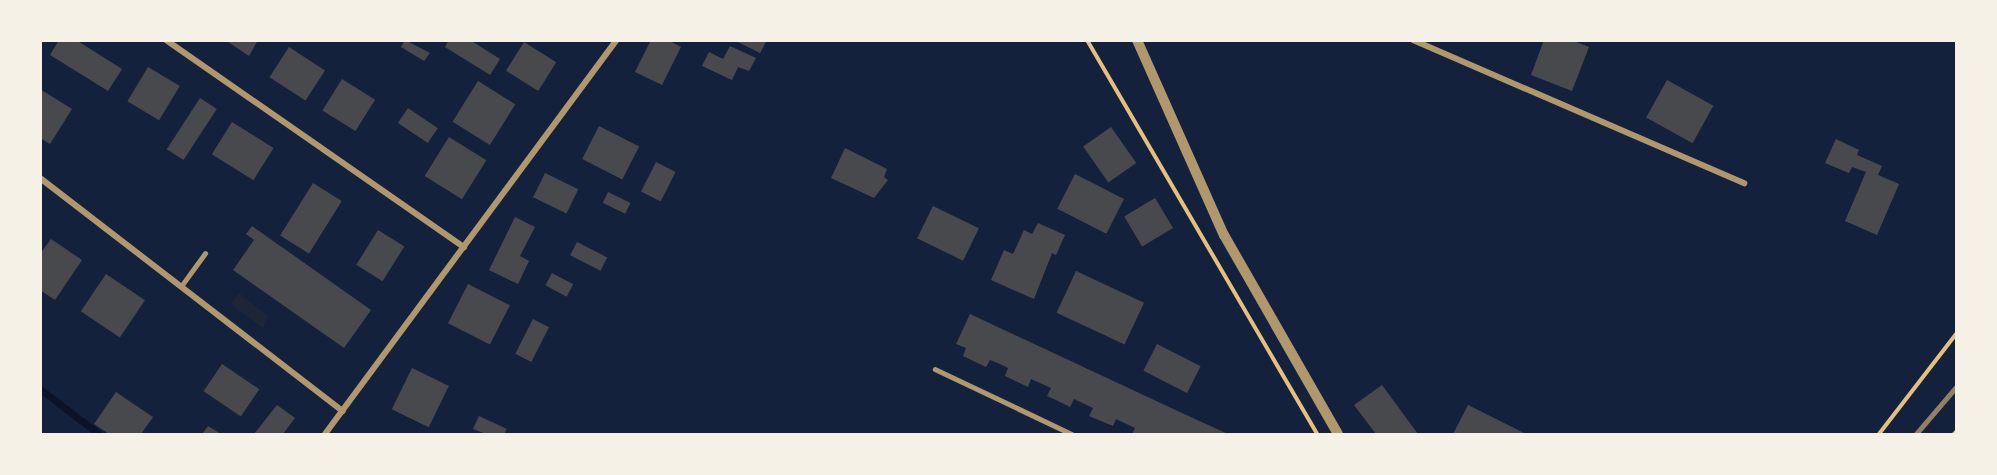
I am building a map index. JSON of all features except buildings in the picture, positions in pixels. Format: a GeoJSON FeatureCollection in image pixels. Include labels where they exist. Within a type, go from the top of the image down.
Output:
{"type":"FeatureCollection","features":[{"type":"Feature","properties":{"kind":"street"},"geometry":{"type":"LineString","coordinates":[[166,40],[464,247]]}},
{"type":"Feature","properties":{"kind":"street"},"geometry":{"type":"LineString","coordinates":[[325,435],[616,40]]}},
{"type":"Feature","properties":{"kind":"street"},"geometry":{"type":"LineString","coordinates":[[1137,40],[1224,235],[1338,435]]}},
{"type":"Feature","properties":{"kind":"street"},"geometry":{"type":"LineString","coordinates":[[1413,40],[1744,183]]}},
{"type":"Feature","properties":{"kind":"street"},"geometry":{"type":"LineString","coordinates":[[40,178],[343,411]]}},
{"type":"Feature","properties":{"kind":"lane"},"geometry":{"type":"LineString","coordinates":[[182,285],[205,253]]}},
{"type":"Feature","properties":{"kind":"lane"},"geometry":{"type":"LineString","coordinates":[[934,369],[1072,435]]}},
{"type":"Feature","properties":{"kind":"path"},"geometry":{"type":"LineString","coordinates":[[1087,40],[1317,435]]}},
{"type":"Feature","properties":{"kind":"path"},"geometry":{"type":"LineString","coordinates":[[1879,435],[1956,334]]}},
{"type":"Feature","properties":{"kind":"shaded area"},"geometry":{"type":"Polygon","coordinates":[[[239,293],[268,316],[263,328],[231,304],[239,293]]]}},
{"type":"Feature","properties":{"kind":"waterway"},"geometry":{"type":"LineString","coordinates":[[40,389],[99,434]]}},
{"type":"Feature","properties":{"kind":"railway"},"geometry":{"type":"LineString","coordinates":[[1916,434],[1956,387]]}}]}
